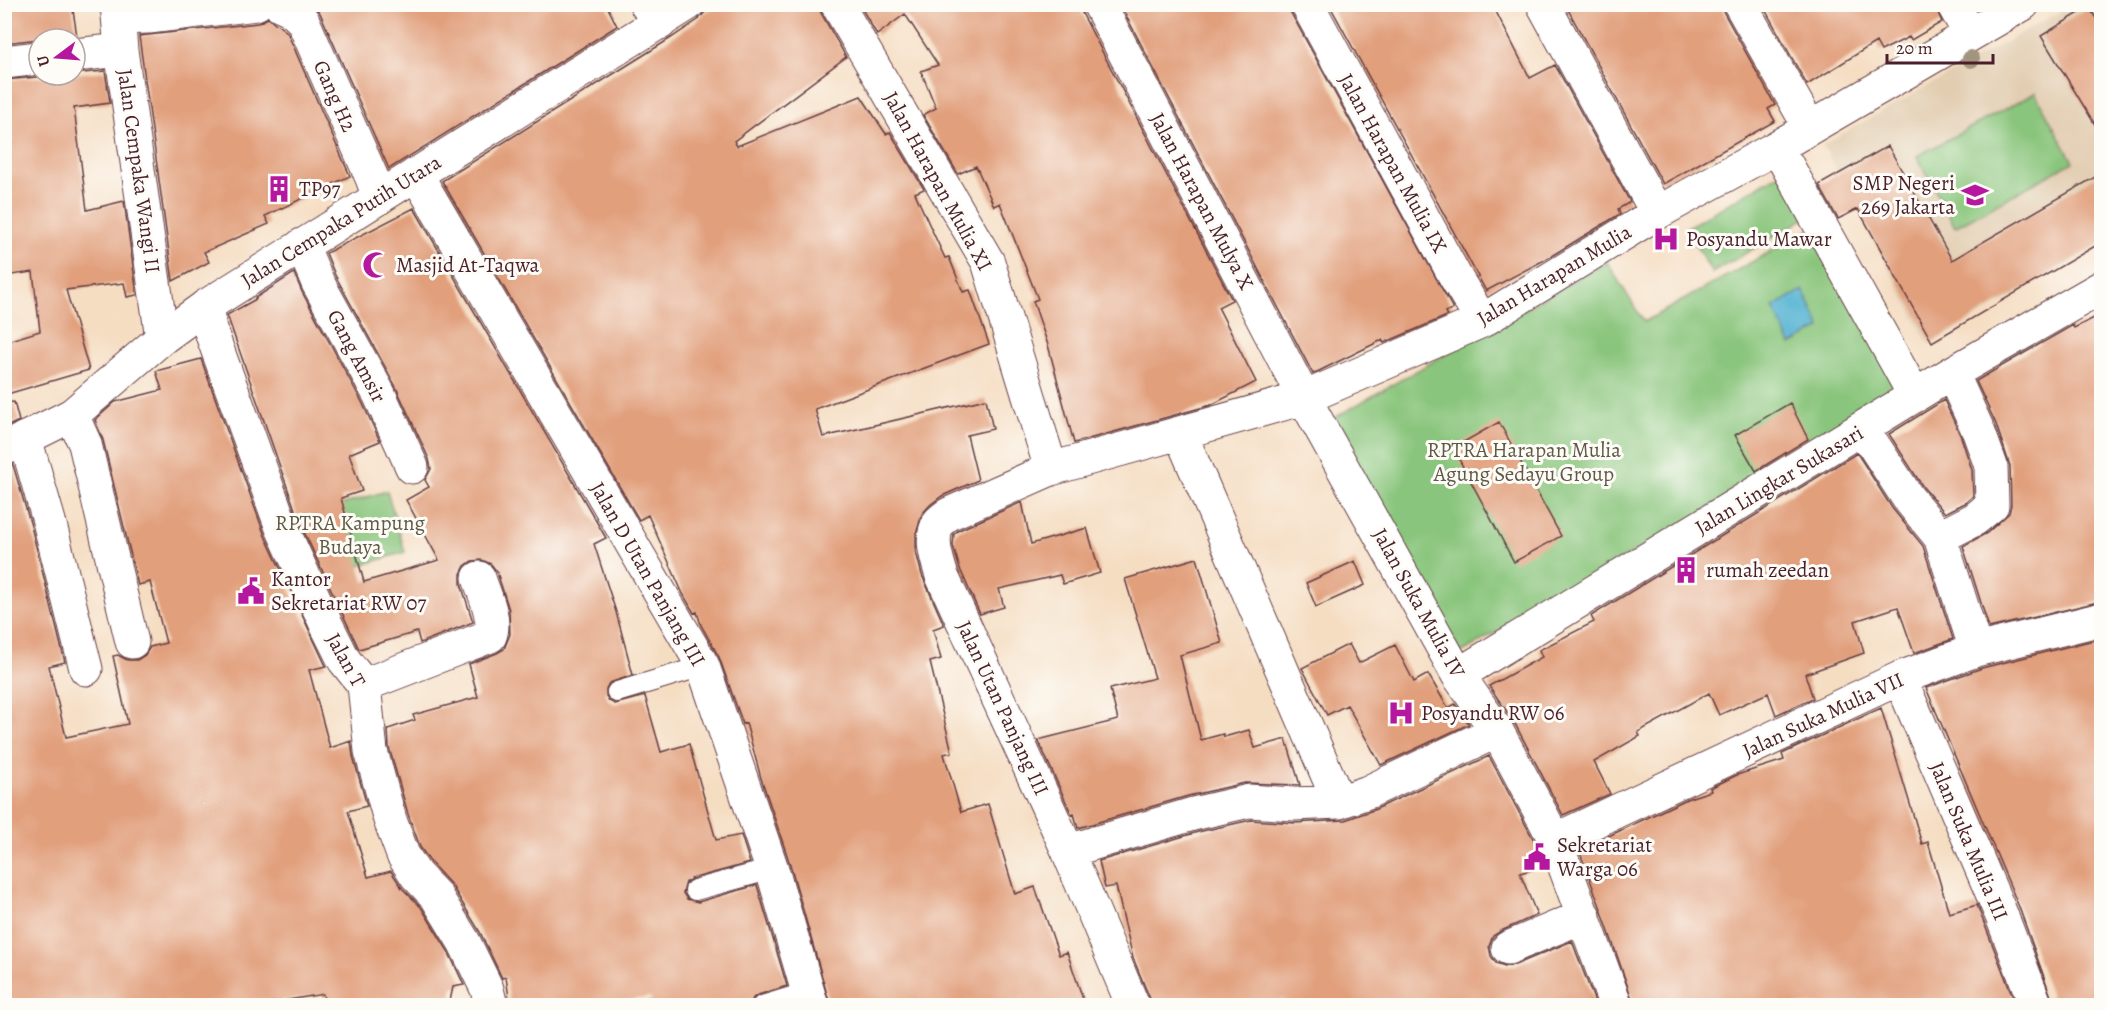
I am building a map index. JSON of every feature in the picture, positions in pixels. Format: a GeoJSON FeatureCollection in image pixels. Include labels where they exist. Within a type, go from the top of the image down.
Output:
{"type":"FeatureCollection","features":[{"type":"Feature","properties":{"kind":"street"},"geometry":{"type":"LineString","coordinates":[[118,11],[149,18],[256,4]]}},
{"type":"Feature","properties":{"kind":"street","name":"Gang H2"},"geometry":{"type":"LineString","coordinates":[[279,4],[290,9],[303,21],[379,198]]}},
{"type":"Feature","properties":{"kind":"street","name":"Jalan Cempaka Putih Utara"},"geometry":{"type":"LineString","coordinates":[[15,443],[72,415],[162,338],[206,306],[416,174],[653,14],[688,4]]}},
{"type":"Feature","properties":{"kind":"street","name":"Jalan Harapan Mulia XI"},"geometry":{"type":"LineString","coordinates":[[837,4],[988,262],[1051,469]]}},
{"type":"Feature","properties":{"kind":"street","name":"Jalan Harapan Mulya X"},"geometry":{"type":"LineString","coordinates":[[1099,4],[1304,398]]}},
{"type":"Feature","properties":{"kind":"street","name":"Jalan Harapan Mulia IX"},"geometry":{"type":"LineString","coordinates":[[1306,4],[1456,278],[1482,321]]}},
{"type":"Feature","properties":{"kind":"street"},"geometry":{"type":"LineString","coordinates":[[1543,4],[1657,213]]}},
{"type":"Feature","properties":{"kind":"street"},"geometry":{"type":"LineString","coordinates":[[1740,4],[1810,128]]}},
{"type":"Feature","properties":{"kind":"street"},"geometry":{"type":"LineString","coordinates":[[1953,4],[1970,34]]}},
{"type":"Feature","properties":{"kind":"street","name":"Jalan Harapan Mulia"},"geometry":{"type":"LineString","coordinates":[[1051,469],[1304,398],[1482,321],[1657,213],[1777,147],[2023,4]]}},
{"type":"Feature","properties":{"kind":"street","name":"Jalan Cempaka Wangi II"},"geometry":{"type":"LineString","coordinates":[[118,11],[162,338]]}},
{"type":"Feature","properties":{"kind":"street"},"geometry":{"type":"LineString","coordinates":[[87,54],[122,50]]}},
{"type":"Feature","properties":{"kind":"street"},"geometry":{"type":"LineString","coordinates":[[4,62],[27,59]]}},
{"type":"Feature","properties":{"kind":"street"},"geometry":{"type":"LineString","coordinates":[[1777,147],[1915,396]]}},
{"type":"Feature","properties":{"kind":"street","name":"Jalan D Utan Panjang III"},"geometry":{"type":"LineString","coordinates":[[416,174],[703,666],[772,869],[810,999]]}},
{"type":"Feature","properties":{"kind":"street","name":"Gang Amsir"},"geometry":{"type":"LineString","coordinates":[[302,245],[318,283],[379,394],[412,467]]}},
{"type":"Feature","properties":{"kind":"street","name":"Jalan Lingkar Sukasari"},"geometry":{"type":"LineString","coordinates":[[1458,675],[1915,396],[2102,287]]}},
{"type":"Feature","properties":{"kind":"street","name":"Jalan T"},"geometry":{"type":"LineString","coordinates":[[206,306],[210,329],[282,528],[344,660],[364,685],[371,751],[390,820],[404,855],[416,875],[436,896],[464,942],[487,989],[491,1005]]}},
{"type":"Feature","properties":{"kind":"street"},"geometry":{"type":"LineString","coordinates":[[1940,537],[1975,519],[1992,505],[1990,466],[1978,430],[1952,374]]}},
{"type":"Feature","properties":{"kind":"street","name":"Jalan Suka Mulia IV"},"geometry":{"type":"LineString","coordinates":[[1304,398],[1458,675],[1497,731],[1555,840],[1616,1005]]}},
{"type":"Feature","properties":{"kind":"street"},"geometry":{"type":"LineString","coordinates":[[72,415],[85,444],[132,642]]}},
{"type":"Feature","properties":{"kind":"street"},"geometry":{"type":"LineString","coordinates":[[1863,429],[1908,498],[1940,537],[1976,650]]}},
{"type":"Feature","properties":{"kind":"street"},"geometry":{"type":"LineString","coordinates":[[1180,433],[1339,802]]}},
{"type":"Feature","properties":{"kind":"street"},"geometry":{"type":"LineString","coordinates":[[15,443],[49,521],[86,669]]}},
{"type":"Feature","properties":{"kind":"street","name":"Jalan Utan Panjang III"},"geometry":{"type":"LineString","coordinates":[[1051,469],[951,513],[939,522],[934,536],[936,554],[942,576],[1068,851],[1133,1005]]}},
{"type":"Feature","properties":{"kind":"street"},"geometry":{"type":"LineString","coordinates":[[364,685],[490,636],[492,631],[490,615],[478,578]]}},
{"type":"Feature","properties":{"kind":"street","name":"Jalan Suka Mulia VII"},"geometry":{"type":"LineString","coordinates":[[1555,840],[1900,678],[1976,650],[2102,619]]}},
{"type":"Feature","properties":{"kind":"street","name":"Jalan Suka Mulia III"},"geometry":{"type":"LineString","coordinates":[[1900,678],[2001,914],[2036,1005]]}},
{"type":"Feature","properties":{"kind":"street"},"geometry":{"type":"LineString","coordinates":[[1068,851],[1193,814],[1249,801],[1294,804],[1339,802],[1368,792],[1497,731]]}},
{"type":"Feature","properties":{"kind":"street"},"geometry":{"type":"LineString","coordinates":[[1508,948],[1584,915]]}},
{"type":"Feature","properties":{"kind":"lane"},"geometry":{"type":"LineString","coordinates":[[617,692],[703,666]]}},
{"type":"Feature","properties":{"kind":"lane"},"geometry":{"type":"LineString","coordinates":[[695,890],[772,869]]}},
{"type":"Feature","properties":{"kind":"lane"},"geometry":{"type":"LineString","coordinates":[[762,1005],[810,999]]}},
{"type":"Feature","properties":{"kind":"shaded area","name":"SMP Negeri 269 Jakarta"},"geometry":{"type":"Polygon","coordinates":[[[2072,5],[2101,5],[2101,245],[1929,345],[1823,145],[2072,5]]]}},
{"type":"Feature","properties":{"kind":"green space"},"geometry":{"type":"Polygon","coordinates":[[[2035,93],[2073,162],[1955,227],[1917,156],[2035,93]]]}},
{"type":"Feature","properties":{"kind":"green space"},"geometry":{"type":"Polygon","coordinates":[[[1783,172],[1809,216],[1712,273],[1686,228],[1783,172]]]}},
{"type":"Feature","properties":{"kind":"green space","name":"RPTRA Harapan Mulia Agung Sedayu Group"},"geometry":{"type":"Polygon","coordinates":[[[1811,229],[1901,396],[1461,653],[1332,419],[1607,262],[1644,322],[1811,229]]]}},
{"type":"Feature","properties":{"kind":"green space","name":"RPTRA Kampung Budaya"},"geometry":{"type":"Polygon","coordinates":[[[387,491],[405,552],[312,580],[294,519],[387,491]]]}},
{"type":"Feature","properties":{"kind":"water"},"geometry":{"type":"Polygon","coordinates":[[[1803,290],[1821,328],[1791,345],[1773,307],[1803,290]]]}},
{"type":"Feature","properties":{"kind":"building"},"geometry":{"type":"Polygon","coordinates":[[[4,4],[72,4],[76,27],[27,27],[27,40],[4,43],[4,4]]]}},
{"type":"Feature","properties":{"kind":"building"},"geometry":{"type":"Polygon","coordinates":[[[313,4],[606,4],[617,26],[389,169],[320,13],[313,4]]]}},
{"type":"Feature","properties":{"kind":"building"},"geometry":{"type":"Polygon","coordinates":[[[718,4],[818,4],[846,57],[734,141],[737,146],[861,96],[886,134],[890,132],[924,189],[915,193],[929,224],[945,258],[949,257],[963,292],[970,290],[989,344],[815,409],[823,437],[986,399],[993,429],[967,435],[978,480],[942,496],[930,505],[922,514],[916,534],[916,552],[922,575],[944,625],[933,629],[941,659],[930,662],[952,752],[944,754],[961,812],[988,804],[1015,894],[1035,887],[1059,955],[1067,952],[1085,1005],[830,1005],[790,864],[761,778],[746,723],[743,724],[719,657],[701,625],[697,612],[694,613],[683,594],[648,515],[639,520],[442,181],[671,38],[718,4]]]}},
{"type":"Feature","properties":{"kind":"building"},"geometry":{"type":"Polygon","coordinates":[[[859,4],[1080,4],[1082,13],[1232,300],[1218,307],[1256,382],[1211,405],[1074,443],[1048,345],[1033,301],[1038,299],[1000,203],[994,206],[976,166],[958,174],[923,115],[936,108],[921,71],[938,65],[905,14],[877,35],[859,4]]]}},
{"type":"Feature","properties":{"kind":"building"},"geometry":{"type":"Polygon","coordinates":[[[1120,4],[1288,4],[1453,309],[1445,312],[1447,316],[1384,343],[1382,340],[1313,374],[1120,4]]]}},
{"type":"Feature","properties":{"kind":"building"},"geometry":{"type":"Polygon","coordinates":[[[1329,4],[1492,4],[1530,78],[1555,65],[1630,202],[1618,209],[1620,214],[1548,258],[1486,291],[1329,4]]]}},
{"type":"Feature","properties":{"kind":"building"},"geometry":{"type":"Polygon","coordinates":[[[1565,4],[1721,4],[1775,105],[1768,109],[1775,121],[1663,184],[1565,4]]]}},
{"type":"Feature","properties":{"kind":"building"},"geometry":{"type":"Polygon","coordinates":[[[1762,4],[1934,4],[1942,22],[1911,40],[1909,37],[1881,51],[1876,42],[1807,85],[1762,4]]]}},
{"type":"Feature","properties":{"kind":"building"},"geometry":{"type":"Polygon","coordinates":[[[2089,7],[2102,28],[2102,136],[2041,36],[2089,7]]]}},
{"type":"Feature","properties":{"kind":"building"},"geometry":{"type":"Polygon","coordinates":[[[268,18],[287,32],[350,176],[265,216],[269,224],[204,252],[209,262],[173,281],[139,36],[258,23],[268,18]]]}},
{"type":"Feature","properties":{"kind":"building"},"geometry":{"type":"Polygon","coordinates":[[[105,71],[110,103],[74,108],[87,210],[124,201],[137,295],[127,297],[124,283],[66,290],[89,370],[4,395],[4,342],[40,331],[33,272],[4,276],[4,143],[12,143],[4,95],[4,80],[27,78],[27,87],[87,87],[87,73],[105,71]]]}},
{"type":"Feature","properties":{"kind":"building"},"geometry":{"type":"Polygon","coordinates":[[[1888,146],[1952,260],[2102,173],[2102,242],[1932,342],[1858,209],[1838,219],[1819,185],[1888,146]]]}},
{"type":"Feature","properties":{"kind":"building"},"geometry":{"type":"Polygon","coordinates":[[[414,208],[606,538],[594,544],[633,675],[609,683],[606,696],[615,704],[645,696],[661,752],[689,744],[716,840],[741,835],[750,863],[691,879],[686,882],[683,893],[687,899],[698,902],[757,885],[787,986],[758,995],[753,998],[750,1005],[653,1005],[650,997],[595,1005],[510,1005],[506,977],[502,978],[480,932],[452,886],[420,847],[389,747],[388,729],[415,720],[413,715],[478,697],[469,664],[504,649],[510,634],[509,610],[497,572],[491,564],[482,560],[472,561],[465,566],[461,574],[461,584],[473,622],[420,643],[417,632],[359,649],[299,521],[227,315],[256,299],[294,273],[380,441],[349,454],[362,491],[341,498],[364,582],[439,560],[406,500],[429,487],[425,480],[431,469],[429,459],[395,385],[335,275],[326,253],[414,208]]]}},
{"type":"Feature","properties":{"kind":"building"},"geometry":{"type":"Polygon","coordinates":[[[2102,314],[2102,601],[1989,628],[1963,546],[1987,533],[2009,513],[2011,505],[2010,466],[1996,424],[1976,381],[2073,325],[2074,328],[2102,314]]]}},
{"type":"Feature","properties":{"kind":"building"},"geometry":{"type":"Polygon","coordinates":[[[201,359],[265,536],[326,666],[309,670],[330,748],[351,741],[367,806],[348,811],[368,877],[391,871],[402,888],[421,907],[448,951],[464,985],[453,987],[450,1001],[426,1005],[325,1005],[323,994],[271,1003],[271,1005],[149,1003],[149,1005],[4,1005],[4,467],[13,465],[31,526],[65,662],[49,666],[66,737],[128,724],[113,656],[118,655],[127,660],[137,660],[145,655],[150,647],[166,643],[150,582],[138,585],[103,440],[95,420],[115,402],[162,390],[156,371],[201,359]]]}},
{"type":"Feature","properties":{"kind":"building"},"geometry":{"type":"Polygon","coordinates":[[[1944,400],[1961,437],[1972,470],[1973,496],[1965,503],[1945,513],[1923,487],[1889,434],[1944,400]]]}},
{"type":"Feature","properties":{"kind":"building"},"geometry":{"type":"Polygon","coordinates":[[[14,402],[19,421],[4,428],[4,403],[14,402]]]}},
{"type":"Feature","properties":{"kind":"building"},"geometry":{"type":"Polygon","coordinates":[[[1790,403],[1808,439],[1756,471],[1735,435],[1790,403]]]}},
{"type":"Feature","properties":{"kind":"building"},"geometry":{"type":"Polygon","coordinates":[[[1499,422],[1561,536],[1514,562],[1453,448],[1499,422]]]}},
{"type":"Feature","properties":{"kind":"building"},"geometry":{"type":"Polygon","coordinates":[[[1857,453],[1892,508],[1923,546],[1953,639],[1914,653],[1898,607],[1855,621],[1864,653],[1805,674],[1813,698],[1776,715],[1768,693],[1719,715],[1709,693],[1638,732],[1640,736],[1594,762],[1610,794],[1563,815],[1514,722],[1489,686],[1542,657],[1539,650],[1594,622],[1591,616],[1857,453]]]}},
{"type":"Feature","properties":{"kind":"building"},"geometry":{"type":"Polygon","coordinates":[[[1022,502],[1031,544],[1087,528],[1100,573],[1063,584],[1060,575],[999,589],[1004,607],[980,614],[960,569],[953,546],[954,534],[1022,502]]]}},
{"type":"Feature","properties":{"kind":"building"},"geometry":{"type":"Polygon","coordinates":[[[1197,558],[1222,643],[1180,655],[1201,740],[1249,730],[1255,748],[1286,739],[1300,785],[1245,783],[1188,796],[1078,828],[1074,814],[1072,815],[1038,740],[1118,720],[1110,689],[1155,678],[1125,579],[1197,558]]]}},
{"type":"Feature","properties":{"kind":"building"},"geometry":{"type":"Polygon","coordinates":[[[1355,561],[1365,585],[1316,607],[1306,583],[1355,561]]]}},
{"type":"Feature","properties":{"kind":"building"},"geometry":{"type":"Polygon","coordinates":[[[2102,638],[2102,1005],[2054,1005],[2019,907],[1926,688],[1982,668],[2102,638]]]}},
{"type":"Feature","properties":{"kind":"building"},"geometry":{"type":"Polygon","coordinates":[[[1349,644],[1359,663],[1395,645],[1414,682],[1428,674],[1448,708],[1455,704],[1469,724],[1381,765],[1347,705],[1327,715],[1302,668],[1349,644]]]}},
{"type":"Feature","properties":{"kind":"building"},"geometry":{"type":"Polygon","coordinates":[[[1881,708],[1922,844],[1928,842],[1949,913],[1977,905],[2016,1005],[1634,1005],[1579,850],[1689,798],[1711,791],[1710,788],[1737,775],[1784,760],[1782,754],[1881,708]]]}},
{"type":"Feature","properties":{"kind":"building"},"geometry":{"type":"Polygon","coordinates":[[[1489,756],[1538,848],[1545,866],[1520,873],[1537,915],[1493,936],[1489,946],[1491,956],[1496,963],[1505,966],[1515,965],[1572,941],[1596,1005],[1286,1005],[1284,999],[1259,1005],[1151,1005],[1133,958],[1116,886],[1105,888],[1099,861],[1198,832],[1251,820],[1295,823],[1345,820],[1376,809],[1489,756]]]}},
{"type":"Feature","properties":{"kind":"place","name":"TP97"},"geometry":{"type":"Point","coordinates":[279,189]}},
{"type":"Feature","properties":{"kind":"place","name":"SMP Negeri 269 Jakarta"},"geometry":{"type":"Point","coordinates":[1975,195]}},
{"type":"Feature","properties":{"kind":"place","name":"Posyandu Mawar"},"geometry":{"type":"Point","coordinates":[1666,239]}},
{"type":"Feature","properties":{"kind":"place","name":"Masjid At-Taqwa"},"geometry":{"type":"Point","coordinates":[376,265]}},
{"type":"Feature","properties":{"kind":"place","name":"rumah zeedan"},"geometry":{"type":"Point","coordinates":[1686,570]}},
{"type":"Feature","properties":{"kind":"place","name":"Kantor Sekretariat RW 07"},"geometry":{"type":"Point","coordinates":[251,591]}},
{"type":"Feature","properties":{"kind":"place","name":"Posyandu RW 06"},"geometry":{"type":"Point","coordinates":[1401,713]}},
{"type":"Feature","properties":{"kind":"place","name":"Sekretariat Warga 06"},"geometry":{"type":"Point","coordinates":[1537,857]}}]}
